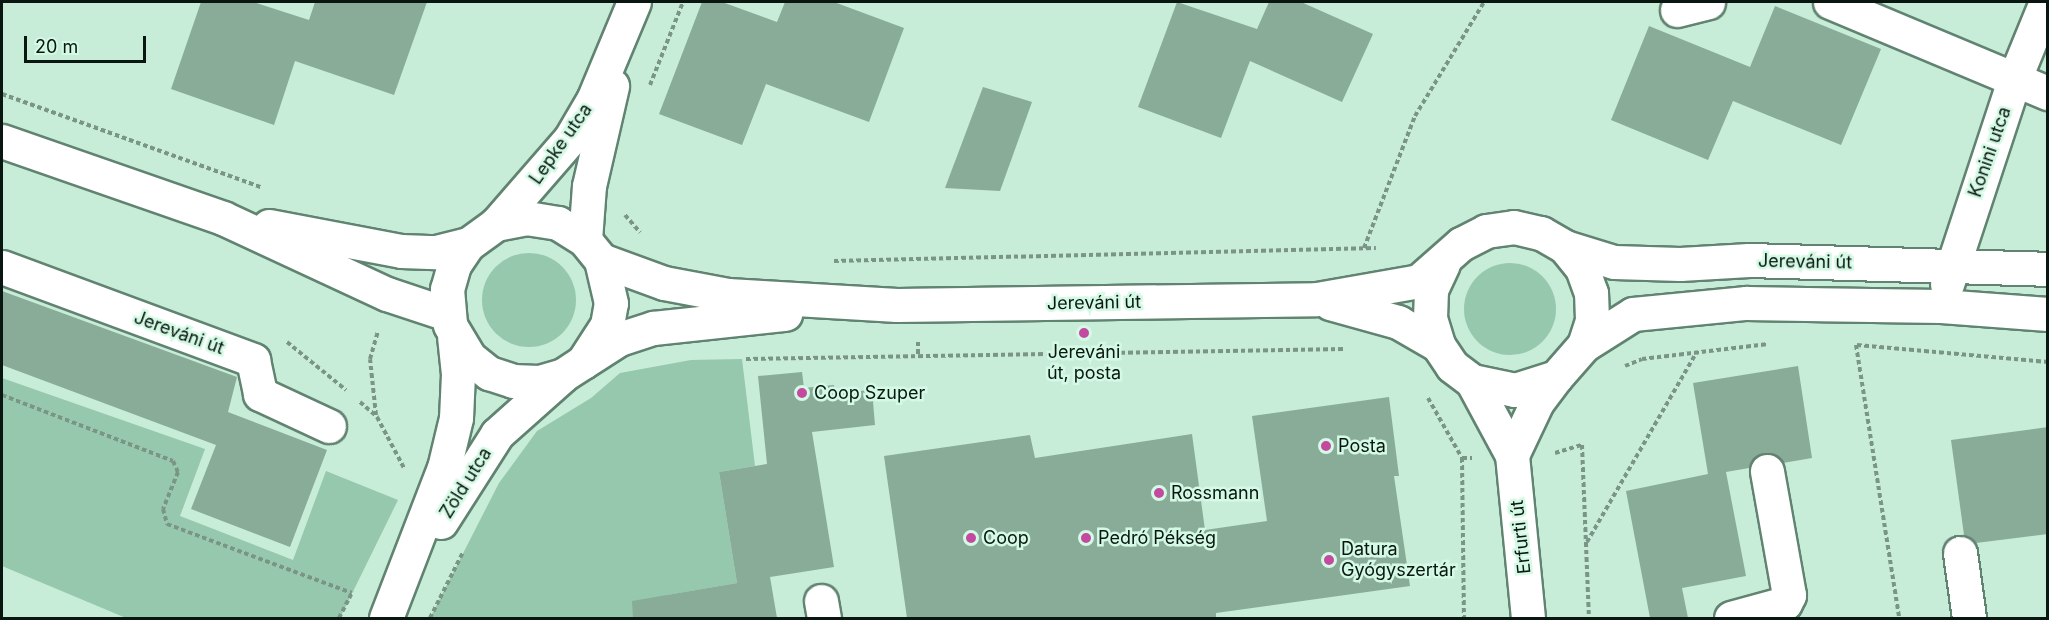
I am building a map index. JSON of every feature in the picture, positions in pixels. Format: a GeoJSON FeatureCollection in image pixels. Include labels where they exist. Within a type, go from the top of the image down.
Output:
{"type":"FeatureCollection","features":[{"type":"Feature","properties":{"kind":"street"},"geometry":{"type":"LineString","coordinates":[[1827,2],[2048,93]]}},
{"type":"Feature","properties":{"kind":"street","name":"Konini utca"},"geometry":{"type":"LineString","coordinates":[[1941,306],[2014,80],[2046,2]]}},
{"type":"Feature","properties":{"kind":"street","name":"Lepke utca"},"geometry":{"type":"LineString","coordinates":[[496,224],[570,139],[593,100],[631,11]]}},
{"type":"Feature","properties":{"kind":"street","name":"Lepke utca"},"geometry":{"type":"LineString","coordinates":[[593,250],[589,186],[631,11]]}},
{"type":"Feature","properties":{"kind":"street","name":"Jereváni út"},"geometry":{"type":"LineString","coordinates":[[2,141],[223,218],[451,325]]}},
{"type":"Feature","properties":{"kind":"street","name":"Jereváni út"},"geometry":{"type":"LineString","coordinates":[[223,218],[401,251],[436,252],[468,244]]}},
{"type":"Feature","properties":{"kind":"street","name":"Jereváni út"},"geometry":{"type":"LineString","coordinates":[[871,305],[703,291],[664,283],[593,250],[558,223],[527,218],[496,224],[468,244],[454,265],[447,289],[451,325],[469,357],[497,375],[513,381],[539,382],[573,368],[619,339],[653,328],[871,305],[1317,299],[1398,287],[1419,281],[1443,264],[1461,244],[1486,231],[1514,227],[1541,233],[1565,247],[1594,258],[1635,263],[1749,260],[2048,268]]}},
{"type":"Feature","properties":{"kind":"street","name":"Jereváni út"},"geometry":{"type":"LineString","coordinates":[[1565,247],[1582,268],[1591,293],[1592,320],[1584,345]]}},
{"type":"Feature","properties":{"kind":"street"},"geometry":{"type":"LineString","coordinates":[[573,368],[607,325],[611,303],[593,250]]}},
{"type":"Feature","properties":{"kind":"street","name":"Jereváni út"},"geometry":{"type":"LineString","coordinates":[[1443,264],[1431,290],[1430,318],[1438,345],[1452,366],[1472,381],[1515,390],[1556,377],[1584,345],[1608,327],[1650,310],[1746,303],[1941,306],[2048,314]]}},
{"type":"Feature","properties":{"kind":"street","name":"Jereváni út"},"geometry":{"type":"LineString","coordinates":[[2,267],[253,360],[260,394],[329,426]]}},
{"type":"Feature","properties":{"kind":"street","name":"Jereváni út"},"geometry":{"type":"LineString","coordinates":[[1317,299],[1398,322],[1438,345]]}},
{"type":"Feature","properties":{"kind":"street","name":"Zöld utca"},"geometry":{"type":"LineString","coordinates":[[388,614],[444,468],[456,418],[458,374],[451,325]]}},
{"type":"Feature","properties":{"kind":"street","name":"Zöld utca"},"geometry":{"type":"LineString","coordinates":[[388,614],[468,476],[497,434],[573,368]]}},
{"type":"Feature","properties":{"kind":"street"},"geometry":{"type":"LineString","coordinates":[[1512,455],[1537,402],[1556,377]]}},
{"type":"Feature","properties":{"kind":"street","name":"Erfurti út"},"geometry":{"type":"LineString","coordinates":[[1472,381],[1512,455],[1528,618]]}},
{"type":"Feature","properties":{"kind":"street"},"geometry":{"type":"LineString","coordinates":[[1731,618],[1785,603],[1789,595],[1767,471]]}},
{"type":"Feature","properties":{"kind":"street"},"geometry":{"type":"LineString","coordinates":[[1960,553],[1969,618]]}},
{"type":"Feature","properties":{"kind":"path"},"geometry":{"type":"LineString","coordinates":[[648,90],[683,2]]}},
{"type":"Feature","properties":{"kind":"path"},"geometry":{"type":"LineString","coordinates":[[1364,248],[1415,116],[1484,2]]}},
{"type":"Feature","properties":{"kind":"path"},"geometry":{"type":"LineString","coordinates":[[2,94],[265,189]]}},
{"type":"Feature","properties":{"kind":"path"},"geometry":{"type":"LineString","coordinates":[[624,209],[642,234]]}},
{"type":"Feature","properties":{"kind":"path"},"geometry":{"type":"LineString","coordinates":[[828,261],[1384,248]]}},
{"type":"Feature","properties":{"kind":"path"},"geometry":{"type":"LineString","coordinates":[[284,341],[295,345],[350,393]]}},
{"type":"Feature","properties":{"kind":"path"},"geometry":{"type":"LineString","coordinates":[[1621,368],[1642,359],[1778,344]]}},
{"type":"Feature","properties":{"kind":"path"},"geometry":{"type":"LineString","coordinates":[[1845,345],[2048,362]]}},
{"type":"Feature","properties":{"kind":"path"},"geometry":{"type":"LineString","coordinates":[[1856,345],[1899,618]]}},
{"type":"Feature","properties":{"kind":"path"},"geometry":{"type":"LineString","coordinates":[[742,359],[1357,348]]}},
{"type":"Feature","properties":{"kind":"path"},"geometry":{"type":"LineString","coordinates":[[1587,543],[1696,352]]}},
{"type":"Feature","properties":{"kind":"path"},"geometry":{"type":"LineString","coordinates":[[1422,389],[1440,415],[1462,458],[1464,618]]}},
{"type":"Feature","properties":{"kind":"path"},"geometry":{"type":"LineString","coordinates":[[2,395],[173,461],[178,472],[163,509],[167,524],[352,593]]}},
{"type":"Feature","properties":{"kind":"path"},"geometry":{"type":"LineString","coordinates":[[358,401],[377,417],[405,469],[444,468]]}},
{"type":"Feature","properties":{"kind":"path"},"geometry":{"type":"LineString","coordinates":[[1553,453],[1559,442]]}},
{"type":"Feature","properties":{"kind":"path"},"geometry":{"type":"LineString","coordinates":[[1462,458],[1553,453],[1582,445],[1589,618]]}},
{"type":"Feature","properties":{"kind":"green space"},"geometry":{"type":"Polygon","coordinates":[[[529,253],[547,257],[562,267],[572,282],[576,300],[572,318],[562,333],[547,343],[529,347],[511,343],[496,333],[486,318],[482,300],[486,282],[496,267],[511,257],[529,253]]]}},
{"type":"Feature","properties":{"kind":"green space"},"geometry":{"type":"Polygon","coordinates":[[[1510,263],[1528,266],[1543,276],[1553,291],[1556,309],[1553,327],[1543,342],[1528,352],[1510,355],[1492,352],[1477,342],[1467,327],[1464,309],[1467,291],[1477,276],[1492,266],[1510,263]]]}},
{"type":"Feature","properties":{"kind":"green space"},"geometry":{"type":"Polygon","coordinates":[[[742,359],[755,466],[719,472],[737,583],[668,595],[672,618],[430,618],[499,483],[537,431],[591,398],[620,373],[691,360],[742,359]]]}},
{"type":"Feature","properties":{"kind":"green space"},"geometry":{"type":"Polygon","coordinates":[[[2,378],[205,449],[180,516],[293,560],[326,471],[398,500],[340,618],[126,618],[2,566],[2,378]]]}},
{"type":"Feature","properties":{"kind":"building"},"geometry":{"type":"Polygon","coordinates":[[[201,2],[253,2],[309,20],[315,2],[427,2],[394,95],[295,61],[274,125],[171,89],[201,2]]]}},
{"type":"Feature","properties":{"kind":"building"},"geometry":{"type":"Polygon","coordinates":[[[702,2],[722,2],[777,22],[785,2],[834,2],[904,28],[869,122],[766,84],[742,145],[659,114],[702,2]]]}},
{"type":"Feature","properties":{"kind":"building"},"geometry":{"type":"Polygon","coordinates":[[[1177,2],[1257,29],[1269,2],[1301,2],[1373,34],[1342,102],[1250,61],[1221,138],[1138,107],[1177,2]]]}},
{"type":"Feature","properties":{"kind":"building"},"geometry":{"type":"Polygon","coordinates":[[[1775,6],[1881,49],[1841,145],[1733,101],[1708,160],[1611,120],[1649,26],[1750,67],[1775,6]]]}},
{"type":"Feature","properties":{"kind":"building"},"geometry":{"type":"Polygon","coordinates":[[[983,87],[1032,102],[1000,191],[945,188],[983,87]]]}},
{"type":"Feature","properties":{"kind":"building"},"geometry":{"type":"Polygon","coordinates":[[[2,291],[237,377],[228,412],[327,450],[290,547],[191,509],[216,445],[2,365],[2,291]]]}},
{"type":"Feature","properties":{"kind":"building"},"geometry":{"type":"Polygon","coordinates":[[[1798,366],[1812,458],[1783,463],[1774,454],[1764,453],[1755,457],[1749,468],[1726,472],[1746,576],[1682,588],[1688,618],[1650,618],[1626,491],[1708,474],[1693,383],[1798,366]]]}},
{"type":"Feature","properties":{"kind":"building"},"geometry":{"type":"Polygon","coordinates":[[[802,372],[804,388],[834,385],[835,393],[872,390],[875,425],[812,432],[834,567],[770,577],[777,618],[633,618],[632,601],[737,583],[719,472],[767,464],[758,376],[802,372]]]}},
{"type":"Feature","properties":{"kind":"building"},"geometry":{"type":"Polygon","coordinates":[[[1389,397],[1399,476],[1394,476],[1410,586],[1216,613],[1216,618],[907,618],[884,456],[1030,435],[1035,458],[1192,434],[1205,530],[1267,521],[1252,416],[1389,397]]]}},
{"type":"Feature","properties":{"kind":"building"},"geometry":{"type":"Polygon","coordinates":[[[2048,427],[2048,534],[1976,543],[1964,535],[1951,440],[2048,427]]]}},
{"type":"Feature","properties":{"kind":"place","name":"Jereváni út, posta"},"geometry":{"type":"Point","coordinates":[1084,333]}},
{"type":"Feature","properties":{"kind":"place","name":"Coop Szuper"},"geometry":{"type":"Point","coordinates":[802,393]}},
{"type":"Feature","properties":{"kind":"place","name":"Posta"},"geometry":{"type":"Point","coordinates":[1326,446]}},
{"type":"Feature","properties":{"kind":"place","name":"Rossmann"},"geometry":{"type":"Point","coordinates":[1159,493]}},
{"type":"Feature","properties":{"kind":"place","name":"Coop"},"geometry":{"type":"Point","coordinates":[971,538]}},
{"type":"Feature","properties":{"kind":"place","name":"Pedró Pékség"},"geometry":{"type":"Point","coordinates":[1086,538]}},
{"type":"Feature","properties":{"kind":"place","name":"Datura Gyógyszertár"},"geometry":{"type":"Point","coordinates":[1329,560]}}]}
